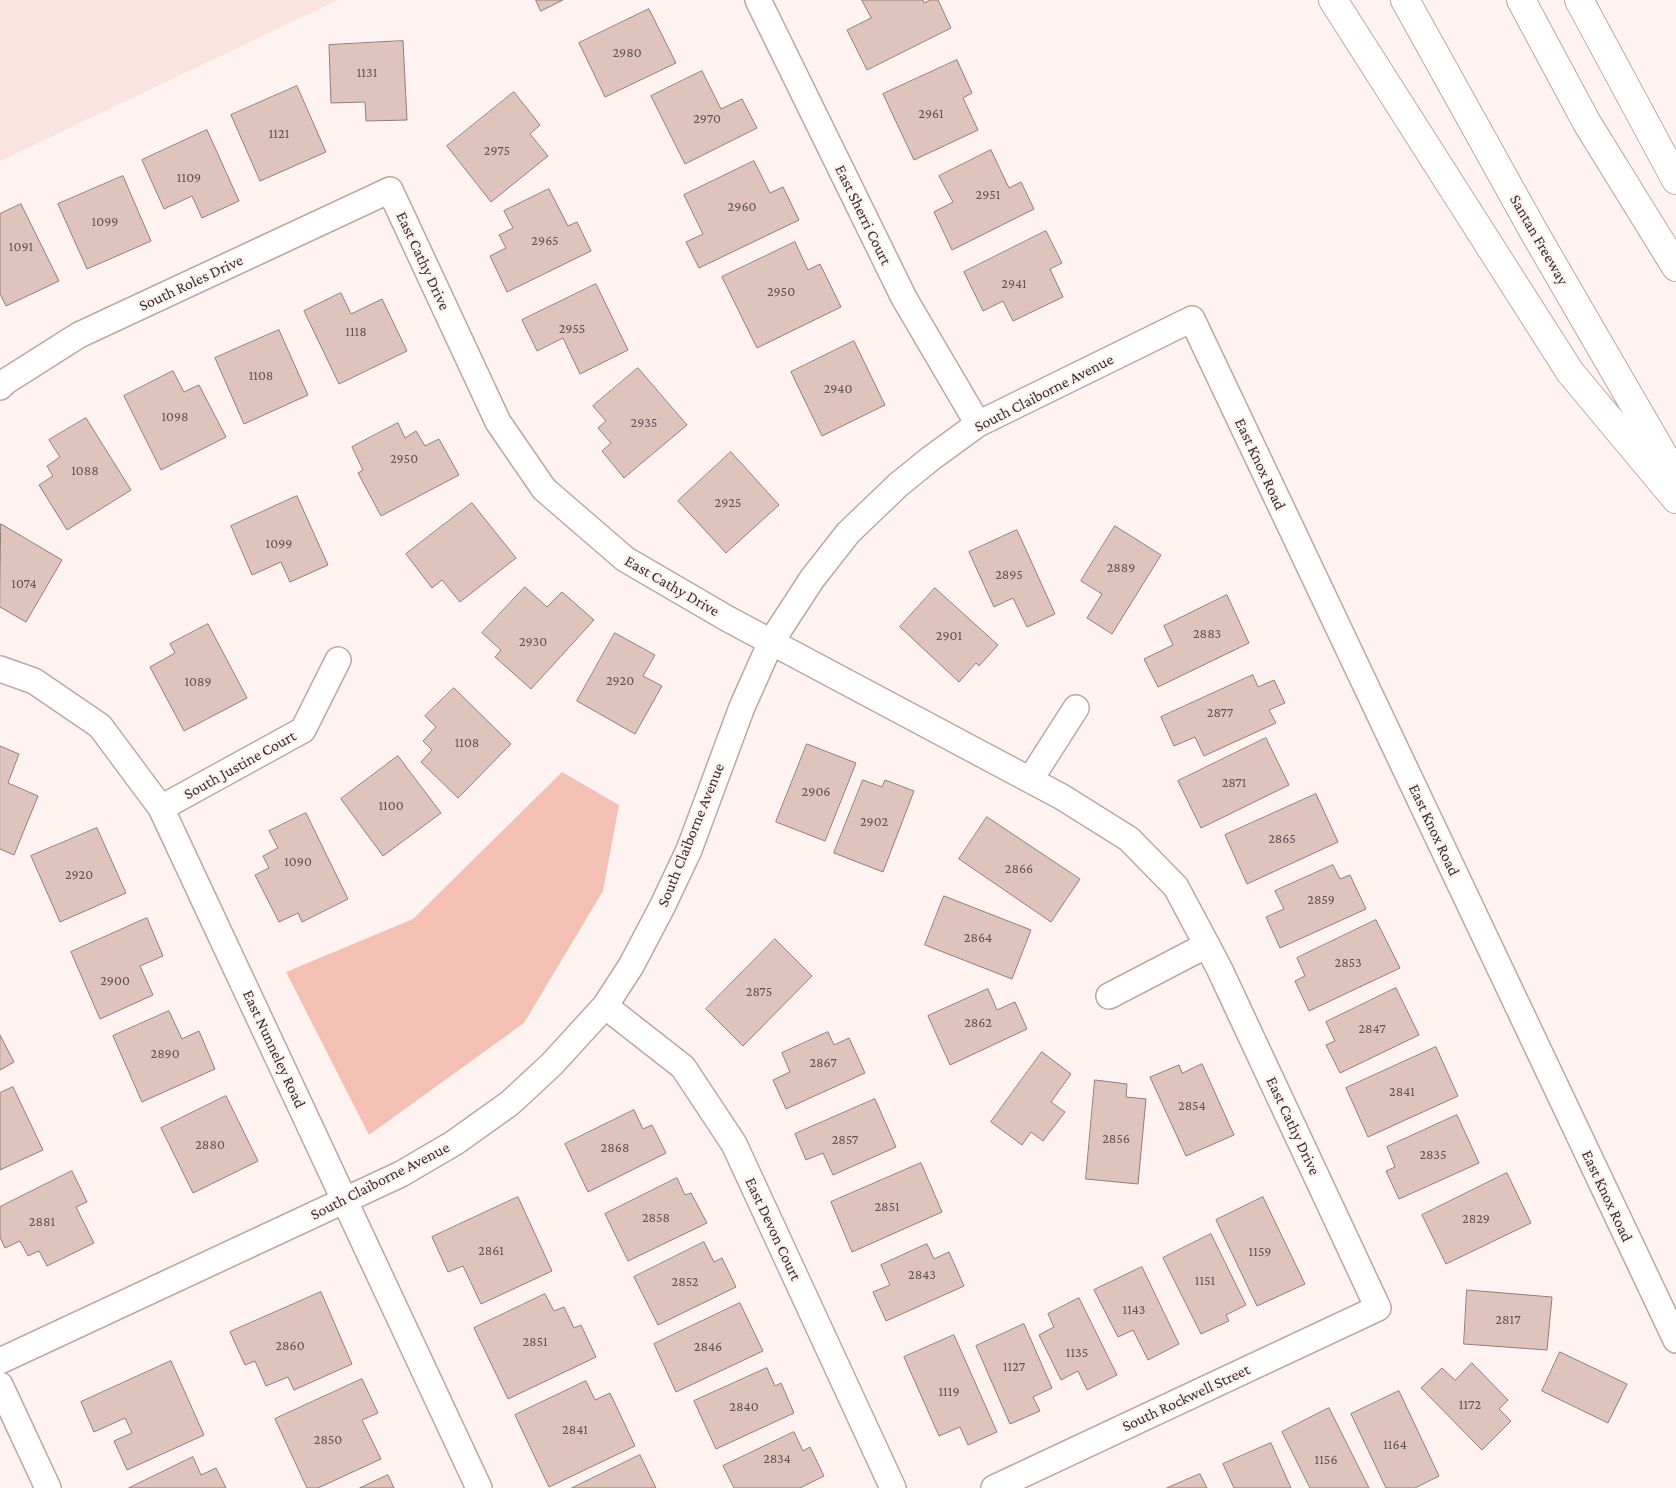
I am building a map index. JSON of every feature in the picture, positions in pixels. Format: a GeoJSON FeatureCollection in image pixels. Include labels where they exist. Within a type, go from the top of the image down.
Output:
{"type":"FeatureCollection","features":[{"type":"Feature","properties":{"kind":"highway"},"geometry":{"type":"LineString","coordinates":[[1333,0],[1570,372],[1676,499]]}},
{"type":"Feature","properties":{"kind":"highway","name":"Santan Freeway"},"geometry":{"type":"LineString","coordinates":[[1405,0],[1534,232],[1676,477]]}},
{"type":"Feature","properties":{"kind":"highway"},"geometry":{"type":"LineString","coordinates":[[1521,0],[1587,123],[1676,267]]}},
{"type":"Feature","properties":{"kind":"highway"},"geometry":{"type":"LineString","coordinates":[[1579,0],[1676,180]]}},
{"type":"Feature","properties":{"kind":"street","name":"East Sherri Court"},"geometry":{"type":"LineString","coordinates":[[758,0],[904,298],[978,424]]}},
{"type":"Feature","properties":{"kind":"street","name":"South Roles Drive"},"geometry":{"type":"LineString","coordinates":[[0,387],[79,335],[390,190]]}},
{"type":"Feature","properties":{"kind":"street","name":"East Cathy Drive"},"geometry":{"type":"LineString","coordinates":[[390,190],[498,422],[544,489],[624,560],[771,642],[1062,797],[1129,839],[1176,887],[1223,977],[1378,1308]]}},
{"type":"Feature","properties":{"kind":"street","name":"South Claiborne Avenue"},"geometry":{"type":"LineString","coordinates":[[0,1361],[401,1174],[454,1143],[510,1103],[552,1064],[605,1006],[631,966],[689,850],[742,706],[771,642],[812,579],[848,533],[898,485],[978,424],[1192,320]]}},
{"type":"Feature","properties":{"kind":"street","name":"East Knox Road"},"geometry":{"type":"LineString","coordinates":[[1192,320],[1676,1340]]}},
{"type":"Feature","properties":{"kind":"street","name":"South Justine Court"},"geometry":{"type":"LineString","coordinates":[[161,808],[303,730],[338,660]]}},
{"type":"Feature","properties":{"kind":"street","name":"East Nunneley Road"},"geometry":{"type":"LineString","coordinates":[[0,669],[34,681],[100,726],[161,808],[479,1488]]}},
{"type":"Feature","properties":{"kind":"street"},"geometry":{"type":"LineString","coordinates":[[1030,780],[1076,708]]}},
{"type":"Feature","properties":{"kind":"street"},"geometry":{"type":"LineString","coordinates":[[1109,996],[1207,945]]}},
{"type":"Feature","properties":{"kind":"street","name":"East Devon Court"},"geometry":{"type":"LineString","coordinates":[[605,1006],[683,1067],[734,1144],[893,1488]]}},
{"type":"Feature","properties":{"kind":"street","name":"South Rockwell Street"},"geometry":{"type":"LineString","coordinates":[[994,1488],[1378,1308]]}},
{"type":"Feature","properties":{"kind":"street"},"geometry":{"type":"LineString","coordinates":[[0,1384],[48,1488]]}},
{"type":"Feature","properties":{"kind":"shaded area"},"geometry":{"type":"Polygon","coordinates":[[[0,0],[338,0],[0,161],[0,0]]]}},
{"type":"Feature","properties":{"kind":"shaded area"},"geometry":{"type":"Polygon","coordinates":[[[562,772],[619,805],[603,891],[524,1023],[369,1135],[286,972],[413,919],[562,772]]]}},
{"type":"Feature","properties":{"kind":"building"},"geometry":{"type":"Polygon","coordinates":[[[536,0],[563,0],[541,11],[536,0]]]}},
{"type":"Feature","properties":{"kind":"building"},"geometry":{"type":"Polygon","coordinates":[[[862,0],[923,0],[924,3],[930,0],[938,0],[951,28],[867,70],[847,30],[871,18],[862,0]]]}},
{"type":"Feature","properties":{"kind":"building"},"geometry":{"type":"Polygon","coordinates":[[[649,9],[676,63],[605,97],[579,43],[649,9]]]}},
{"type":"Feature","properties":{"kind":"building"},"geometry":{"type":"Polygon","coordinates":[[[403,41],[407,120],[366,121],[365,102],[331,103],[329,45],[403,41]]]}},
{"type":"Feature","properties":{"kind":"building"},"geometry":{"type":"Polygon","coordinates":[[[957,60],[972,93],[963,98],[978,130],[914,160],[883,94],[957,60]]]}},
{"type":"Feature","properties":{"kind":"building"},"geometry":{"type":"Polygon","coordinates":[[[702,71],[721,109],[742,99],[757,128],[685,164],[651,96],[702,71]]]}},
{"type":"Feature","properties":{"kind":"building"},"geometry":{"type":"Polygon","coordinates":[[[297,86],[326,152],[260,181],[231,115],[297,86]]]}},
{"type":"Feature","properties":{"kind":"building"},"geometry":{"type":"Polygon","coordinates":[[[514,92],[540,125],[530,134],[548,156],[491,202],[447,146],[514,92]]]}},
{"type":"Feature","properties":{"kind":"building"},"geometry":{"type":"Polygon","coordinates":[[[207,130],[239,201],[202,218],[192,196],[164,209],[142,160],[207,130]]]}},
{"type":"Feature","properties":{"kind":"building"},"geometry":{"type":"Polygon","coordinates":[[[991,150],[1009,188],[1021,182],[1034,209],[952,250],[934,212],[953,202],[939,176],[991,150]]]}},
{"type":"Feature","properties":{"kind":"building"},"geometry":{"type":"Polygon","coordinates":[[[754,161],[770,193],[783,187],[799,220],[699,268],[686,242],[703,234],[684,195],[754,161]]]}},
{"type":"Feature","properties":{"kind":"building"},"geometry":{"type":"Polygon","coordinates":[[[123,176],[151,241],[87,269],[58,204],[123,176]]]}},
{"type":"Feature","properties":{"kind":"building"},"geometry":{"type":"Polygon","coordinates":[[[549,189],[568,226],[577,222],[591,251],[507,292],[490,256],[506,248],[499,235],[513,228],[504,211],[549,189]]]}},
{"type":"Feature","properties":{"kind":"building"},"geometry":{"type":"Polygon","coordinates":[[[21,204],[59,281],[6,306],[0,294],[0,214],[21,204]]]}},
{"type":"Feature","properties":{"kind":"building"},"geometry":{"type":"Polygon","coordinates":[[[1046,231],[1062,263],[1050,269],[1063,297],[1013,321],[1003,301],[983,311],[964,272],[1046,231]]]}},
{"type":"Feature","properties":{"kind":"building"},"geometry":{"type":"Polygon","coordinates":[[[795,242],[808,270],[820,264],[841,307],[757,348],[722,277],[795,242]]]}},
{"type":"Feature","properties":{"kind":"building"},"geometry":{"type":"Polygon","coordinates":[[[596,284],[628,350],[580,374],[563,338],[537,351],[522,320],[596,284]]]}},
{"type":"Feature","properties":{"kind":"building"},"geometry":{"type":"Polygon","coordinates":[[[341,293],[351,314],[382,299],[407,351],[339,384],[304,311],[341,293]]]}},
{"type":"Feature","properties":{"kind":"building"},"geometry":{"type":"Polygon","coordinates":[[[279,330],[308,395],[244,424],[215,358],[279,330]]]}},
{"type":"Feature","properties":{"kind":"building"},"geometry":{"type":"Polygon","coordinates":[[[854,341],[885,405],[822,436],[791,372],[854,341]]]}},
{"type":"Feature","properties":{"kind":"building"},"geometry":{"type":"Polygon","coordinates":[[[638,368],[687,425],[624,478],[602,451],[611,443],[598,428],[606,421],[593,406],[638,368]]]}},
{"type":"Feature","properties":{"kind":"building"},"geometry":{"type":"Polygon","coordinates":[[[173,371],[184,392],[199,385],[226,437],[161,470],[124,396],[173,371]]]}},
{"type":"Feature","properties":{"kind":"building"},"geometry":{"type":"Polygon","coordinates":[[[86,418],[131,490],[67,530],[39,485],[53,476],[47,466],[60,457],[49,440],[86,418]]]}},
{"type":"Feature","properties":{"kind":"building"},"geometry":{"type":"Polygon","coordinates":[[[398,423],[405,438],[416,431],[425,446],[439,439],[459,475],[381,516],[358,473],[363,470],[352,447],[398,423]]]}},
{"type":"Feature","properties":{"kind":"building"},"geometry":{"type":"Polygon","coordinates":[[[731,452],[779,505],[726,553],[678,501],[731,452]]]}},
{"type":"Feature","properties":{"kind":"building"},"geometry":{"type":"Polygon","coordinates":[[[297,496],[328,565],[290,582],[281,562],[252,575],[231,526],[297,496]]]}},
{"type":"Feature","properties":{"kind":"building"},"geometry":{"type":"Polygon","coordinates":[[[472,503],[516,558],[460,602],[442,580],[432,588],[406,554],[472,503]]]}},
{"type":"Feature","properties":{"kind":"building"},"geometry":{"type":"Polygon","coordinates":[[[1,524],[62,560],[26,622],[0,607],[1,524]]]}},
{"type":"Feature","properties":{"kind":"building"},"geometry":{"type":"Polygon","coordinates":[[[1115,526],[1161,555],[1112,634],[1087,618],[1102,594],[1081,581],[1115,526]]]}},
{"type":"Feature","properties":{"kind":"building"},"geometry":{"type":"Polygon","coordinates":[[[1017,530],[1055,614],[1027,627],[1013,598],[994,607],[969,552],[1017,530]]]}},
{"type":"Feature","properties":{"kind":"building"},"geometry":{"type":"Polygon","coordinates":[[[525,587],[547,607],[562,592],[594,620],[531,689],[495,657],[501,650],[482,633],[525,587]]]}},
{"type":"Feature","properties":{"kind":"building"},"geometry":{"type":"Polygon","coordinates":[[[935,588],[998,645],[979,666],[976,663],[959,682],[900,627],[935,588]]]}},
{"type":"Feature","properties":{"kind":"building"},"geometry":{"type":"Polygon","coordinates":[[[1227,595],[1249,643],[1158,687],[1144,659],[1173,645],[1164,626],[1227,595]]]}},
{"type":"Feature","properties":{"kind":"building"},"geometry":{"type":"Polygon","coordinates":[[[208,624],[247,698],[184,731],[150,667],[175,653],[170,644],[208,624]]]}},
{"type":"Feature","properties":{"kind":"building"},"geometry":{"type":"Polygon","coordinates":[[[615,633],[655,655],[643,676],[662,686],[635,734],[577,701],[615,633]]]}},
{"type":"Feature","properties":{"kind":"building"},"geometry":{"type":"Polygon","coordinates":[[[1253,675],[1258,687],[1274,680],[1285,703],[1269,710],[1276,723],[1204,756],[1195,737],[1174,746],[1161,717],[1253,675]]]}},
{"type":"Feature","properties":{"kind":"building"},"geometry":{"type":"Polygon","coordinates":[[[454,688],[511,744],[458,798],[421,762],[432,750],[423,741],[436,727],[425,716],[454,688]]]}},
{"type":"Feature","properties":{"kind":"building"},"geometry":{"type":"Polygon","coordinates":[[[1266,738],[1289,785],[1201,828],[1178,781],[1266,738]]]}},
{"type":"Feature","properties":{"kind":"building"},"geometry":{"type":"Polygon","coordinates":[[[807,744],[856,763],[825,841],[776,822],[807,744]]]}},
{"type":"Feature","properties":{"kind":"building"},"geometry":{"type":"Polygon","coordinates":[[[0,746],[19,754],[8,783],[38,796],[14,855],[0,849],[0,746]]]}},
{"type":"Feature","properties":{"kind":"building"},"geometry":{"type":"Polygon","coordinates":[[[398,756],[441,813],[383,856],[341,799],[398,756]]]}},
{"type":"Feature","properties":{"kind":"building"},"geometry":{"type":"Polygon","coordinates":[[[863,780],[882,787],[885,780],[914,791],[883,872],[834,853],[863,780]]]}},
{"type":"Feature","properties":{"kind":"building"},"geometry":{"type":"Polygon","coordinates":[[[1316,794],[1338,842],[1247,884],[1225,835],[1316,794]]]}},
{"type":"Feature","properties":{"kind":"building"},"geometry":{"type":"Polygon","coordinates":[[[306,813],[348,899],[302,922],[298,913],[279,922],[255,875],[269,868],[263,856],[278,848],[269,831],[306,813]]]}},
{"type":"Feature","properties":{"kind":"building"},"geometry":{"type":"Polygon","coordinates":[[[987,817],[1080,879],[1051,922],[959,859],[987,817]]]}},
{"type":"Feature","properties":{"kind":"building"},"geometry":{"type":"Polygon","coordinates":[[[97,828],[126,893],[60,922],[31,856],[97,828]]]}},
{"type":"Feature","properties":{"kind":"building"},"geometry":{"type":"Polygon","coordinates":[[[1333,865],[1340,879],[1350,875],[1366,909],[1280,948],[1266,917],[1284,909],[1275,891],[1333,865]]]}},
{"type":"Feature","properties":{"kind":"building"},"geometry":{"type":"Polygon","coordinates":[[[944,896],[1031,930],[1012,979],[925,945],[944,896]]]}},
{"type":"Feature","properties":{"kind":"building"},"geometry":{"type":"Polygon","coordinates":[[[147,918],[163,956],[140,966],[153,995],[100,1019],[71,952],[147,918]]]}},
{"type":"Feature","properties":{"kind":"building"},"geometry":{"type":"Polygon","coordinates":[[[1376,920],[1400,968],[1309,1011],[1295,981],[1305,976],[1297,958],[1376,920]]]}},
{"type":"Feature","properties":{"kind":"building"},"geometry":{"type":"Polygon","coordinates":[[[775,939],[812,976],[743,1046],[706,1009],[775,939]]]}},
{"type":"Feature","properties":{"kind":"building"},"geometry":{"type":"Polygon","coordinates":[[[1396,988],[1419,1035],[1340,1073],[1326,1045],[1335,1041],[1326,1022],[1396,988]]]}},
{"type":"Feature","properties":{"kind":"building"},"geometry":{"type":"Polygon","coordinates":[[[988,989],[997,1010],[1015,1002],[1027,1029],[950,1065],[928,1016],[988,989]]]}},
{"type":"Feature","properties":{"kind":"building"},"geometry":{"type":"Polygon","coordinates":[[[169,1011],[182,1039],[199,1031],[215,1069],[142,1102],[113,1036],[169,1011]]]}},
{"type":"Feature","properties":{"kind":"building"},"geometry":{"type":"Polygon","coordinates":[[[828,1032],[834,1045],[849,1038],[865,1073],[786,1109],[773,1080],[790,1072],[782,1053],[828,1032]]]}},
{"type":"Feature","properties":{"kind":"building"},"geometry":{"type":"Polygon","coordinates":[[[0,1035],[14,1062],[0,1070],[0,1035]]]}},
{"type":"Feature","properties":{"kind":"building"},"geometry":{"type":"Polygon","coordinates":[[[1436,1047],[1458,1096],[1368,1137],[1346,1088],[1436,1047]]]}},
{"type":"Feature","properties":{"kind":"building"},"geometry":{"type":"Polygon","coordinates":[[[1042,1052],[1071,1074],[1051,1102],[1065,1112],[1043,1141],[1031,1132],[1022,1145],[991,1122],[1042,1052]]]}},
{"type":"Feature","properties":{"kind":"building"},"geometry":{"type":"Polygon","coordinates":[[[1202,1064],[1234,1135],[1186,1156],[1150,1077],[1179,1065],[1182,1073],[1202,1064]]]}},
{"type":"Feature","properties":{"kind":"building"},"geometry":{"type":"Polygon","coordinates":[[[1095,1080],[1127,1084],[1126,1097],[1146,1099],[1138,1184],[1086,1179],[1095,1080]]]}},
{"type":"Feature","properties":{"kind":"building"},"geometry":{"type":"Polygon","coordinates":[[[13,1087],[43,1150],[0,1170],[0,1093],[13,1087]]]}},
{"type":"Feature","properties":{"kind":"building"},"geometry":{"type":"Polygon","coordinates":[[[226,1096],[258,1161],[193,1193],[161,1128],[226,1096]]]}},
{"type":"Feature","properties":{"kind":"building"},"geometry":{"type":"Polygon","coordinates":[[[875,1099],[896,1147],[833,1175],[823,1153],[806,1160],[795,1134],[875,1099]]]}},
{"type":"Feature","properties":{"kind":"building"},"geometry":{"type":"Polygon","coordinates":[[[634,1110],[643,1129],[652,1125],[666,1153],[588,1192],[565,1144],[634,1110]]]}},
{"type":"Feature","properties":{"kind":"building"},"geometry":{"type":"Polygon","coordinates":[[[1457,1115],[1479,1163],[1399,1199],[1386,1171],[1395,1167],[1387,1147],[1457,1115]]]}},
{"type":"Feature","properties":{"kind":"building"},"geometry":{"type":"Polygon","coordinates":[[[921,1163],[942,1212],[852,1252],[831,1202],[921,1163]]]}},
{"type":"Feature","properties":{"kind":"building"},"geometry":{"type":"Polygon","coordinates":[[[72,1171],[87,1202],[76,1207],[94,1243],[47,1266],[39,1251],[28,1256],[20,1241],[5,1248],[0,1237],[0,1207],[72,1171]]]}},
{"type":"Feature","properties":{"kind":"building"},"geometry":{"type":"Polygon","coordinates":[[[1507,1173],[1531,1223],[1446,1264],[1422,1215],[1507,1173]]]}},
{"type":"Feature","properties":{"kind":"building"},"geometry":{"type":"Polygon","coordinates":[[[677,1178],[685,1195],[691,1193],[707,1223],[628,1261],[605,1214],[677,1178]]]}},
{"type":"Feature","properties":{"kind":"building"},"geometry":{"type":"Polygon","coordinates":[[[518,1197],[552,1271],[481,1304],[463,1266],[448,1272],[432,1237],[518,1197]]]}},
{"type":"Feature","properties":{"kind":"building"},"geometry":{"type":"Polygon","coordinates":[[[1263,1197],[1305,1284],[1257,1306],[1216,1220],[1263,1197]]]}},
{"type":"Feature","properties":{"kind":"building"},"geometry":{"type":"Polygon","coordinates":[[[1211,1234],[1246,1305],[1226,1315],[1229,1321],[1201,1334],[1163,1258],[1211,1234]]]}},
{"type":"Feature","properties":{"kind":"building"},"geometry":{"type":"Polygon","coordinates":[[[704,1242],[714,1262],[722,1258],[736,1287],[658,1325],[634,1277],[704,1242]]]}},
{"type":"Feature","properties":{"kind":"building"},"geometry":{"type":"Polygon","coordinates":[[[927,1244],[934,1259],[949,1252],[964,1286],[886,1321],[873,1292],[890,1285],[881,1265],[927,1244]]]}},
{"type":"Feature","properties":{"kind":"building"},"geometry":{"type":"Polygon","coordinates":[[[1142,1267],[1179,1344],[1148,1360],[1133,1330],[1118,1337],[1094,1290],[1142,1267]]]}},
{"type":"Feature","properties":{"kind":"building"},"geometry":{"type":"Polygon","coordinates":[[[1467,1290],[1552,1297],[1547,1350],[1464,1344],[1467,1290]]]}},
{"type":"Feature","properties":{"kind":"building"},"geometry":{"type":"Polygon","coordinates":[[[321,1292],[352,1364],[294,1390],[288,1377],[266,1386],[255,1361],[245,1365],[230,1332],[321,1292]]]}},
{"type":"Feature","properties":{"kind":"building"},"geometry":{"type":"Polygon","coordinates":[[[545,1294],[554,1311],[564,1307],[574,1328],[581,1325],[596,1357],[508,1399],[474,1328],[545,1294]]]}},
{"type":"Feature","properties":{"kind":"building"},"geometry":{"type":"Polygon","coordinates":[[[1079,1298],[1117,1375],[1087,1390],[1078,1371],[1061,1380],[1039,1335],[1054,1327],[1048,1314],[1079,1298]]]}},
{"type":"Feature","properties":{"kind":"building"},"geometry":{"type":"Polygon","coordinates":[[[740,1303],[763,1351],[676,1392],[654,1344],[740,1303]]]}},
{"type":"Feature","properties":{"kind":"building"},"geometry":{"type":"Polygon","coordinates":[[[1024,1324],[1052,1388],[1033,1397],[1040,1411],[1010,1424],[976,1346],[1024,1324]]]}},
{"type":"Feature","properties":{"kind":"building"},"geometry":{"type":"Polygon","coordinates":[[[954,1335],[997,1432],[968,1445],[960,1427],[939,1436],[904,1357],[954,1335]]]}},
{"type":"Feature","properties":{"kind":"building"},"geometry":{"type":"Polygon","coordinates":[[[1560,1352],[1627,1384],[1608,1423],[1542,1391],[1560,1352]]]}},
{"type":"Feature","properties":{"kind":"building"},"geometry":{"type":"Polygon","coordinates":[[[171,1361],[204,1435],[127,1470],[114,1441],[132,1433],[125,1418],[94,1432],[81,1402],[171,1361]]]}},
{"type":"Feature","properties":{"kind":"building"},"geometry":{"type":"Polygon","coordinates":[[[1472,1363],[1508,1400],[1499,1409],[1511,1421],[1482,1450],[1421,1388],[1442,1368],[1455,1380],[1472,1363]]]}},
{"type":"Feature","properties":{"kind":"building"},"geometry":{"type":"Polygon","coordinates":[[[767,1368],[775,1386],[781,1383],[794,1413],[716,1449],[694,1401],[767,1368]]]}},
{"type":"Feature","properties":{"kind":"building"},"geometry":{"type":"Polygon","coordinates":[[[362,1379],[378,1413],[362,1420],[381,1459],[318,1488],[307,1488],[275,1419],[362,1379]]]}},
{"type":"Feature","properties":{"kind":"building"},"geometry":{"type":"Polygon","coordinates":[[[586,1381],[595,1400],[610,1393],[635,1446],[549,1487],[515,1415],[586,1381]]]}},
{"type":"Feature","properties":{"kind":"building"},"geometry":{"type":"Polygon","coordinates":[[[1399,1391],[1439,1476],[1415,1488],[1386,1488],[1351,1414],[1399,1391]]]}},
{"type":"Feature","properties":{"kind":"building"},"geometry":{"type":"Polygon","coordinates":[[[1329,1408],[1369,1488],[1310,1488],[1282,1432],[1329,1408]]]}},
{"type":"Feature","properties":{"kind":"building"},"geometry":{"type":"Polygon","coordinates":[[[794,1432],[803,1451],[810,1447],[824,1476],[800,1488],[734,1488],[723,1466],[794,1432]]]}},
{"type":"Feature","properties":{"kind":"building"},"geometry":{"type":"Polygon","coordinates":[[[1271,1443],[1291,1488],[1234,1488],[1223,1464],[1271,1443]]]}},
{"type":"Feature","properties":{"kind":"building"},"geometry":{"type":"Polygon","coordinates":[[[640,1455],[656,1488],[572,1488],[640,1455]]]}},
{"type":"Feature","properties":{"kind":"building"},"geometry":{"type":"Polygon","coordinates":[[[193,1457],[201,1475],[216,1468],[226,1488],[129,1488],[193,1457]]]}},
{"type":"Feature","properties":{"kind":"building"},"geometry":{"type":"Polygon","coordinates":[[[1200,1474],[1207,1488],[1167,1488],[1200,1474]]]}},
{"type":"Feature","properties":{"kind":"building"},"geometry":{"type":"Polygon","coordinates":[[[388,1475],[394,1488],[360,1488],[388,1475]]]}}]}
